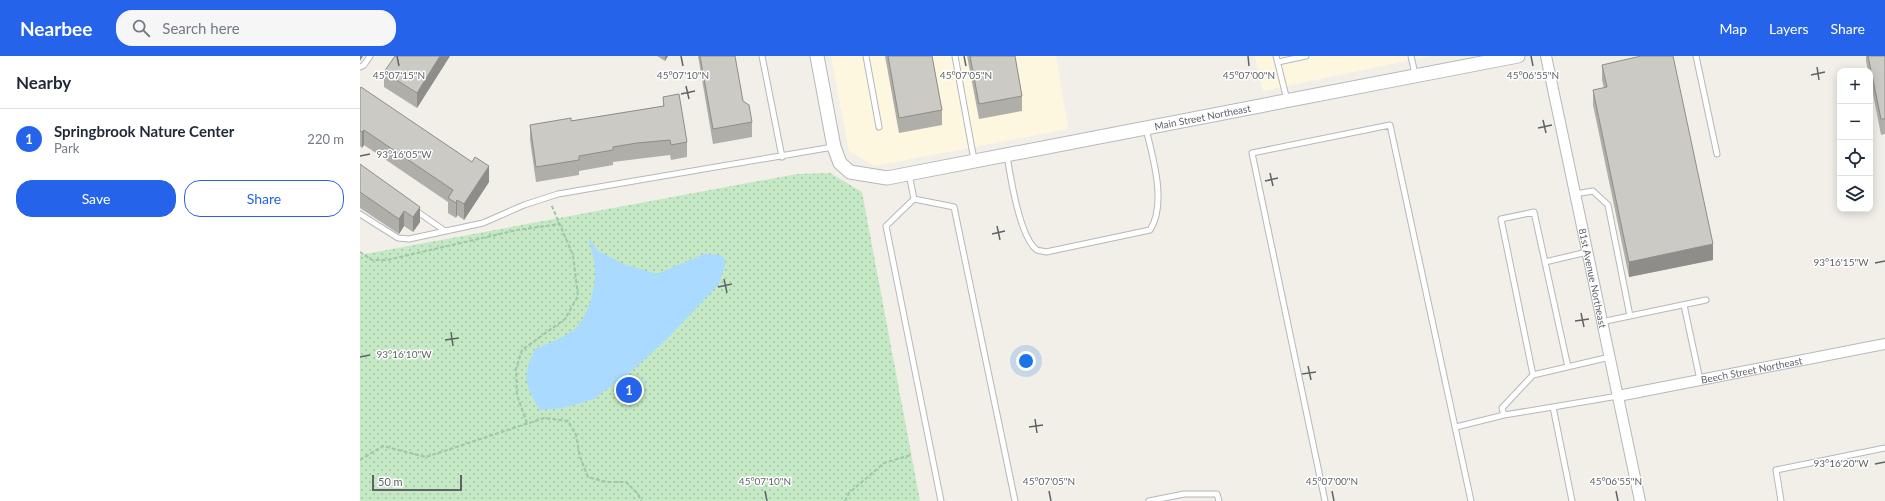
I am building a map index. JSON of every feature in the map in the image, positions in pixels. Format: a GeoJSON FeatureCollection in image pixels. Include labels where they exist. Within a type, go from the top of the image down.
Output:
{"type":"FeatureCollection","features":[{"type":"Feature","properties":{"kind":"street"},"geometry":{"type":"LineString","coordinates":[[817,56],[834,147]]}},
{"type":"Feature","properties":{"kind":"street","name":"Main Street Northeast"},"geometry":{"type":"LineString","coordinates":[[834,147],[840,163],[850,172],[887,178],[1518,56]]}},
{"type":"Feature","properties":{"kind":"street","name":"81st Avenue Northeast"},"geometry":{"type":"LineString","coordinates":[[1546,56],[1640,501]]}},
{"type":"Feature","properties":{"kind":"street","name":"Beech Street Northeast"},"geometry":{"type":"LineString","coordinates":[[1618,396],[1885,344]]}},
{"type":"Feature","properties":{"kind":"lane"},"geometry":{"type":"LineString","coordinates":[[360,67],[370,56]]}},
{"type":"Feature","properties":{"kind":"lane"},"geometry":{"type":"LineString","coordinates":[[762,56],[782,157]]}},
{"type":"Feature","properties":{"kind":"lane"},"geometry":{"type":"LineString","coordinates":[[866,56],[880,127]]}},
{"type":"Feature","properties":{"kind":"lane"},"geometry":{"type":"LineString","coordinates":[[955,56],[974,160]]}},
{"type":"Feature","properties":{"kind":"lane"},"geometry":{"type":"LineString","coordinates":[[1287,100],[1277,59],[1306,56]]}},
{"type":"Feature","properties":{"kind":"lane"},"geometry":{"type":"LineString","coordinates":[[1411,56],[1416,75]]}},
{"type":"Feature","properties":{"kind":"lane"},"geometry":{"type":"LineString","coordinates":[[1696,56],[1717,154]]}},
{"type":"Feature","properties":{"kind":"lane"},"geometry":{"type":"LineString","coordinates":[[1325,501],[1252,153],[1390,125],[1471,501]]}},
{"type":"Feature","properties":{"kind":"lane"},"geometry":{"type":"LineString","coordinates":[[1006,154],[1013,192],[1026,237],[1037,250],[1046,252],[1150,230],[1154,224],[1159,206],[1155,166],[1146,127]]}},
{"type":"Feature","properties":{"kind":"lane"},"geometry":{"type":"LineString","coordinates":[[360,214],[398,238],[408,239],[483,223],[524,205],[558,194],[834,147]]}},
{"type":"Feature","properties":{"kind":"lane"},"geometry":{"type":"LineString","coordinates":[[909,173],[914,199]]}},
{"type":"Feature","properties":{"kind":"lane"},"geometry":{"type":"LineString","coordinates":[[1575,194],[1593,191],[1608,205],[1630,316]]}},
{"type":"Feature","properties":{"kind":"lane"},"geometry":{"type":"LineString","coordinates":[[914,199],[886,226],[941,501]]}},
{"type":"Feature","properties":{"kind":"lane"},"geometry":{"type":"LineString","coordinates":[[914,199],[954,207],[1014,501]]}},
{"type":"Feature","properties":{"kind":"lane"},"geometry":{"type":"LineString","coordinates":[[412,208],[445,231]]}},
{"type":"Feature","properties":{"kind":"lane"},"geometry":{"type":"LineString","coordinates":[[1533,375],[1501,219],[1534,212],[1568,367]]}},
{"type":"Feature","properties":{"kind":"lane"},"geometry":{"type":"LineString","coordinates":[[1545,262],[1587,252]]}},
{"type":"Feature","properties":{"kind":"lane"},"geometry":{"type":"LineString","coordinates":[[1602,322],[1706,300]]}},
{"type":"Feature","properties":{"kind":"lane"},"geometry":{"type":"LineString","coordinates":[[1684,305],[1700,380]]}},
{"type":"Feature","properties":{"kind":"lane"},"geometry":{"type":"LineString","coordinates":[[1504,415],[1502,408],[1533,375],[1610,357]]}},
{"type":"Feature","properties":{"kind":"lane"},"geometry":{"type":"LineString","coordinates":[[1456,427],[1504,415],[1618,396]]}},
{"type":"Feature","properties":{"kind":"lane"},"geometry":{"type":"LineString","coordinates":[[1553,406],[1572,501]]}},
{"type":"Feature","properties":{"kind":"lane"},"geometry":{"type":"LineString","coordinates":[[1781,501],[1776,470],[1885,448]]}},
{"type":"Feature","properties":{"kind":"lane"},"geometry":{"type":"LineString","coordinates":[[1149,501],[1184,494],[1217,494],[1219,501]]}},
{"type":"Feature","properties":{"kind":"path"},"geometry":{"type":"LineString","coordinates":[[527,423],[518,396],[516,369],[522,350],[565,319],[578,296],[573,255],[548,197]]}},
{"type":"Feature","properties":{"kind":"path"},"geometry":{"type":"LineString","coordinates":[[360,252],[372,260],[387,260],[516,230],[560,224]]}},
{"type":"Feature","properties":{"kind":"path"},"geometry":{"type":"LineString","coordinates":[[360,460],[383,446],[426,457],[544,418],[568,421],[576,435],[580,457],[588,477],[606,482],[626,482],[638,494],[641,501]]}},
{"type":"Feature","properties":{"kind":"path"},"geometry":{"type":"LineString","coordinates":[[845,501],[849,493],[884,463],[911,455]]}},
{"type":"Feature","properties":{"kind":"shaded area"},"geometry":{"type":"Polygon","coordinates":[[[831,56],[1056,56],[1068,129],[874,166],[849,151],[831,56]]]}},
{"type":"Feature","properties":{"kind":"shaded area"},"geometry":{"type":"Polygon","coordinates":[[[1255,56],[1430,56],[1263,91],[1255,56]]]}},
{"type":"Feature","properties":{"kind":"green space"},"geometry":{"type":"Polygon","coordinates":[[[830,173],[862,192],[920,501],[360,501],[360,255],[797,174],[830,173]]]}},
{"type":"Feature","properties":{"kind":"water"},"geometry":{"type":"Polygon","coordinates":[[[589,238],[598,251],[626,265],[657,274],[704,254],[721,255],[726,261],[719,284],[665,341],[636,367],[594,399],[563,408],[540,410],[528,387],[528,367],[535,349],[574,330],[586,313],[593,290],[595,275],[595,264],[589,238]]]}},
{"type":"Feature","properties":{"kind":"building"},"geometry":{"type":"Polygon","coordinates":[[[395,56],[440,56],[417,93],[384,72],[395,56]]]}},
{"type":"Feature","properties":{"kind":"building"},"geometry":{"type":"Polygon","coordinates":[[[700,56],[735,56],[743,101],[749,105],[752,122],[713,129],[700,56]]]}},
{"type":"Feature","properties":{"kind":"building"},"geometry":{"type":"Polygon","coordinates":[[[888,56],[932,56],[942,110],[899,118],[888,56]]]}},
{"type":"Feature","properties":{"kind":"building"},"geometry":{"type":"Polygon","coordinates":[[[970,56],[1015,56],[1022,96],[979,104],[970,56]]]}},
{"type":"Feature","properties":{"kind":"building"},"geometry":{"type":"Polygon","coordinates":[[[1641,56],[1673,56],[1713,244],[1629,262],[1593,90],[1607,87],[1602,65],[1641,56]]]}},
{"type":"Feature","properties":{"kind":"building"},"geometry":{"type":"Polygon","coordinates":[[[1868,56],[1885,56],[1885,119],[1881,119],[1873,80],[1873,68],[1870,68],[1868,56]]]}},
{"type":"Feature","properties":{"kind":"building"},"geometry":{"type":"Polygon","coordinates":[[[361,87],[472,162],[475,157],[489,166],[464,204],[457,200],[456,203],[448,198],[453,190],[364,130],[362,132],[360,131],[361,87]]]}},
{"type":"Feature","properties":{"kind":"building"},"geometry":{"type":"Polygon","coordinates":[[[679,94],[687,142],[671,145],[670,140],[637,143],[613,147],[613,150],[579,156],[579,160],[536,167],[530,125],[571,118],[571,121],[664,106],[663,97],[679,94]]]}},
{"type":"Feature","properties":{"kind":"building"},"geometry":{"type":"Polygon","coordinates":[[[360,164],[420,207],[413,217],[404,211],[399,219],[360,192],[360,164]]]}},
{"type":"Feature","properties":{"kind":"place","name":"Springbrook Nature Center"},"geometry":{"type":"Point","coordinates":[629,390]}}]}
